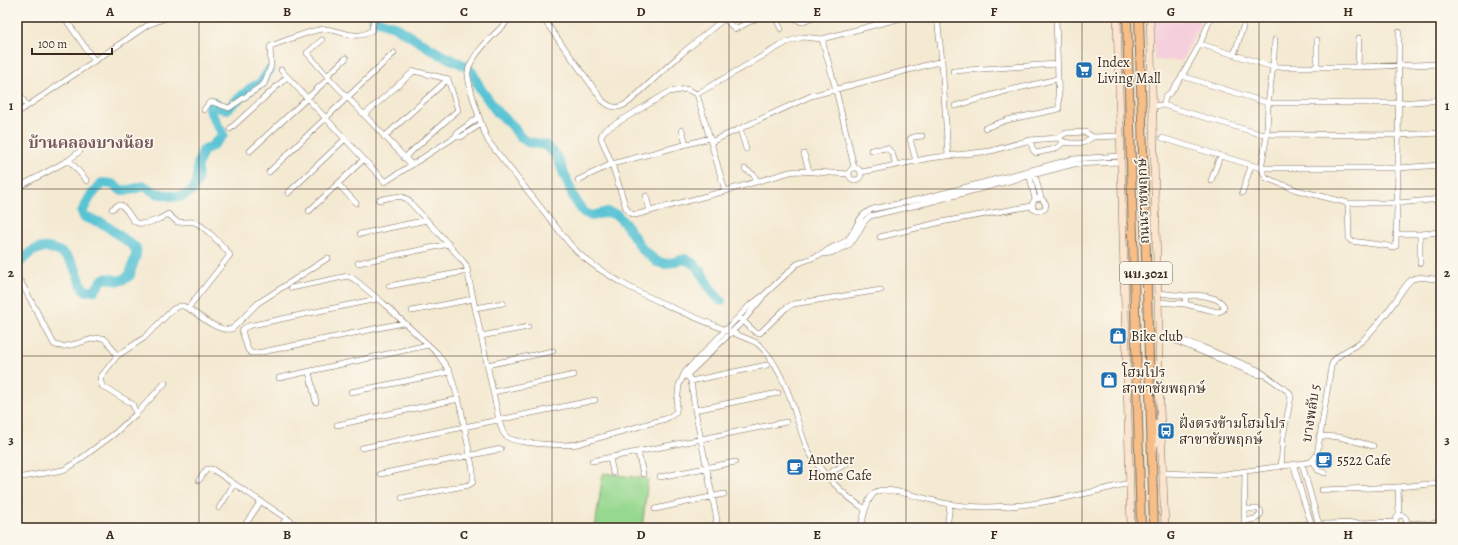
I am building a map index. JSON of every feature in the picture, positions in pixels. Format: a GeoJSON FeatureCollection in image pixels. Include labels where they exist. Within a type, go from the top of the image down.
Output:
{"type":"FeatureCollection","features":[{"type":"Feature","properties":{"kind":"main road","name":"ถนนราชพฤกษ์"},"geometry":{"type":"LineString","coordinates":[[1117,17],[1131,528]]}},
{"type":"Feature","properties":{"kind":"main road","name":"ถนนราชพฤกษ์"},"geometry":{"type":"LineString","coordinates":[[1127,17],[1141,528]]}},
{"type":"Feature","properties":{"kind":"main road","name":"ถนนราชพฤกษ์"},"geometry":{"type":"LineString","coordinates":[[1139,17],[1154,528]]}},
{"type":"Feature","properties":{"kind":"main road","name":"ถนนราชพฤกษ์"},"geometry":{"type":"LineString","coordinates":[[1150,17],[1164,528]]}},
{"type":"Feature","properties":{"kind":"main road"},"geometry":{"type":"LineString","coordinates":[[1152,454],[1156,440],[1159,383]]}},
{"type":"Feature","properties":{"kind":"street"},"geometry":{"type":"LineString","coordinates":[[64,17],[94,60]]}},
{"type":"Feature","properties":{"kind":"street"},"geometry":{"type":"LineString","coordinates":[[17,113],[94,60],[152,23],[168,17]]}},
{"type":"Feature","properties":{"kind":"street"},"geometry":{"type":"LineString","coordinates":[[204,110],[209,103],[212,102],[229,108],[264,84],[271,66],[271,46],[323,29],[355,36],[364,34],[372,30],[374,17]]}},
{"type":"Feature","properties":{"kind":"street"},"geometry":{"type":"LineString","coordinates":[[512,17],[478,52],[467,72],[469,84],[488,142],[576,252],[592,264],[645,295],[758,344],[768,354],[775,366],[791,400],[807,449],[814,460],[851,500],[865,509]]}},
{"type":"Feature","properties":{"kind":"street"},"geometry":{"type":"LineString","coordinates":[[542,17],[603,101],[610,107],[614,108],[621,107],[629,102],[680,55],[725,18],[735,28],[759,17]]}},
{"type":"Feature","properties":{"kind":"street"},"geometry":{"type":"LineString","coordinates":[[775,17],[781,29]]}},
{"type":"Feature","properties":{"kind":"street"},"geometry":{"type":"LineString","coordinates":[[793,17],[799,22],[802,22],[813,17]]}},
{"type":"Feature","properties":{"kind":"street"},"geometry":{"type":"LineString","coordinates":[[697,94],[797,38],[807,37],[822,39],[905,17]]}},
{"type":"Feature","properties":{"kind":"street"},"geometry":{"type":"LineString","coordinates":[[937,17],[942,61],[948,156]]}},
{"type":"Feature","properties":{"kind":"street"},"geometry":{"type":"LineString","coordinates":[[985,128],[1007,120],[1059,109],[1056,17]]}},
{"type":"Feature","properties":{"kind":"street"},"geometry":{"type":"LineString","coordinates":[[1164,105],[1164,100],[1182,76],[1200,44],[1212,17]]}},
{"type":"Feature","properties":{"kind":"street"},"geometry":{"type":"LineString","coordinates":[[1234,55],[1243,27]]}},
{"type":"Feature","properties":{"kind":"street"},"geometry":{"type":"LineString","coordinates":[[1348,203],[1349,238],[1351,241],[1389,246],[1391,248],[1396,246],[1399,135],[1399,32]]}},
{"type":"Feature","properties":{"kind":"street"},"geometry":{"type":"LineString","coordinates":[[1358,67],[1359,38]]}},
{"type":"Feature","properties":{"kind":"street"},"geometry":{"type":"LineString","coordinates":[[822,39],[836,90],[854,168]]}},
{"type":"Feature","properties":{"kind":"street"},"geometry":{"type":"LineString","coordinates":[[322,40],[307,53],[347,98],[412,165]]}},
{"type":"Feature","properties":{"kind":"street"},"geometry":{"type":"LineString","coordinates":[[1275,40],[1268,103],[1267,135],[1261,168],[1266,178],[1297,190],[1348,203],[1398,203],[1441,200]]}},
{"type":"Feature","properties":{"kind":"street"},"geometry":{"type":"LineString","coordinates":[[1316,67],[1317,40]]}},
{"type":"Feature","properties":{"kind":"street"},"geometry":{"type":"LineString","coordinates":[[1200,44],[1273,67],[1358,67],[1441,64]]}},
{"type":"Feature","properties":{"kind":"street"},"geometry":{"type":"LineString","coordinates":[[269,172],[394,53]]}},
{"type":"Feature","properties":{"kind":"street"},"geometry":{"type":"LineString","coordinates":[[250,151],[308,98],[346,58]]}},
{"type":"Feature","properties":{"kind":"street"},"geometry":{"type":"LineString","coordinates":[[578,180],[612,164],[686,144],[710,140],[740,129],[811,96],[942,61]]}},
{"type":"Feature","properties":{"kind":"street"},"geometry":{"type":"LineString","coordinates":[[953,71],[1057,64]]}},
{"type":"Feature","properties":{"kind":"street"},"geometry":{"type":"LineString","coordinates":[[281,70],[385,182],[456,137],[461,137],[481,124]]}},
{"type":"Feature","properties":{"kind":"street"},"geometry":{"type":"LineString","coordinates":[[364,116],[414,71],[448,79]]}},
{"type":"Feature","properties":{"kind":"street"},"geometry":{"type":"LineString","coordinates":[[1182,76],[1268,103],[1399,103],[1441,100]]}},
{"type":"Feature","properties":{"kind":"street"},"geometry":{"type":"LineString","coordinates":[[230,129],[287,77]]}},
{"type":"Feature","properties":{"kind":"street"},"geometry":{"type":"LineString","coordinates":[[384,137],[448,79]]}},
{"type":"Feature","properties":{"kind":"street"},"geometry":{"type":"LineString","coordinates":[[404,158],[458,110],[448,79]]}},
{"type":"Feature","properties":{"kind":"street"},"geometry":{"type":"LineString","coordinates":[[955,106],[1006,91],[1057,79]]}},
{"type":"Feature","properties":{"kind":"street"},"geometry":{"type":"LineString","coordinates":[[725,191],[697,94],[686,89],[670,92],[605,130],[602,134],[601,138],[612,164],[628,211],[635,215],[725,191],[790,172],[849,174]]}},
{"type":"Feature","properties":{"kind":"street"},"geometry":{"type":"LineString","coordinates":[[17,90],[28,106]]}},
{"type":"Feature","properties":{"kind":"street"},"geometry":{"type":"LineString","coordinates":[[1153,106],[1164,105],[1267,135],[1399,135],[1441,133]]}},
{"type":"Feature","properties":{"kind":"street"},"geometry":{"type":"LineString","coordinates":[[456,137],[457,133],[479,117]]}},
{"type":"Feature","properties":{"kind":"street"},"geometry":{"type":"LineString","coordinates":[[740,129],[746,149]]}},
{"type":"Feature","properties":{"kind":"street"},"geometry":{"type":"LineString","coordinates":[[682,130],[686,144]]}},
{"type":"Feature","properties":{"kind":"street"},"geometry":{"type":"LineString","coordinates":[[862,172],[916,161],[991,151],[1030,140],[1058,138],[1066,133],[1085,132],[1093,137]]}},
{"type":"Feature","properties":{"kind":"street"},"geometry":{"type":"LineString","coordinates":[[916,161],[910,139],[913,137],[922,136]]}},
{"type":"Feature","properties":{"kind":"street"},"geometry":{"type":"LineString","coordinates":[[1058,138],[1064,142],[1070,143],[1084,142],[1093,137],[1120,136]]}},
{"type":"Feature","properties":{"kind":"street"},"geometry":{"type":"LineString","coordinates":[[1162,138],[1261,168],[1398,168],[1441,165]]}},
{"type":"Feature","properties":{"kind":"street"},"geometry":{"type":"LineString","coordinates":[[288,192],[345,139]]}},
{"type":"Feature","properties":{"kind":"street"},"geometry":{"type":"LineString","coordinates":[[1030,140],[1033,150],[1036,152],[1055,149],[1064,142]]}},
{"type":"Feature","properties":{"kind":"street"},"geometry":{"type":"LineString","coordinates":[[871,150],[887,148],[892,153],[896,165]]}},
{"type":"Feature","properties":{"kind":"street"},"geometry":{"type":"LineString","coordinates":[[17,193],[17,188],[69,160],[80,151]]}},
{"type":"Feature","properties":{"kind":"street"},"geometry":{"type":"LineString","coordinates":[[804,154],[809,172]]}},
{"type":"Feature","properties":{"kind":"street"},"geometry":{"type":"LineString","coordinates":[[1211,181],[1220,156]]}},
{"type":"Feature","properties":{"kind":"street"},"geometry":{"type":"LineString","coordinates":[[309,211],[364,159]]}},
{"type":"Feature","properties":{"kind":"street"},"geometry":{"type":"LineString","coordinates":[[687,373],[723,329],[753,302],[764,295],[798,264],[822,254],[831,253],[848,246],[852,243],[858,227],[867,218],[874,214],[1074,161],[1120,159]]}},
{"type":"Feature","properties":{"kind":"street"},"geometry":{"type":"LineString","coordinates":[[69,160],[87,181]]}},
{"type":"Feature","properties":{"kind":"street"},"geometry":{"type":"LineString","coordinates":[[1242,193],[1251,166]]}},
{"type":"Feature","properties":{"kind":"street"},"geometry":{"type":"LineString","coordinates":[[854,168],[858,168],[862,172]]}},
{"type":"Feature","properties":{"kind":"street"},"geometry":{"type":"LineString","coordinates":[[849,174],[850,170],[854,168]]}},
{"type":"Feature","properties":{"kind":"street"},"geometry":{"type":"LineString","coordinates":[[745,169],[754,175],[757,181]]}},
{"type":"Feature","properties":{"kind":"street"},"geometry":{"type":"LineString","coordinates":[[849,174],[852,179],[856,180],[860,178],[862,172]]}},
{"type":"Feature","properties":{"kind":"street"},"geometry":{"type":"LineString","coordinates":[[1031,172],[1038,199]]}},
{"type":"Feature","properties":{"kind":"street"},"geometry":{"type":"LineString","coordinates":[[338,184],[356,204]]}},
{"type":"Feature","properties":{"kind":"street"},"geometry":{"type":"LineString","coordinates":[[379,200],[403,196],[449,244],[461,258],[468,270],[499,420],[502,431],[512,440],[567,445],[578,444],[671,416],[676,412],[677,393],[682,378],[743,321],[758,305],[764,295]]}},
{"type":"Feature","properties":{"kind":"street"},"geometry":{"type":"LineString","coordinates":[[646,196],[650,211]]}},
{"type":"Feature","properties":{"kind":"street"},"geometry":{"type":"LineString","coordinates":[[1032,206],[1038,211],[1045,209],[1045,201],[1038,199]]}},
{"type":"Feature","properties":{"kind":"street"},"geometry":{"type":"LineString","coordinates":[[880,237],[940,222],[1032,206],[1038,199]]}},
{"type":"Feature","properties":{"kind":"street"},"geometry":{"type":"LineString","coordinates":[[112,209],[118,205],[121,205],[135,222],[139,223],[154,221],[168,214],[177,222],[194,222],[199,224],[220,242],[230,255],[188,308]]}},
{"type":"Feature","properties":{"kind":"street"},"geometry":{"type":"LineString","coordinates":[[360,234],[427,220]]}},
{"type":"Feature","properties":{"kind":"street"},"geometry":{"type":"LineString","coordinates":[[1397,234],[1441,232]]}},
{"type":"Feature","properties":{"kind":"street"},"geometry":{"type":"LineString","coordinates":[[1420,234],[1420,263]]}},
{"type":"Feature","properties":{"kind":"street"},"geometry":{"type":"LineString","coordinates":[[358,263],[449,244]]}},
{"type":"Feature","properties":{"kind":"street"},"geometry":{"type":"LineString","coordinates":[[136,414],[131,403],[102,386],[100,382],[101,376],[114,362],[117,356],[152,332],[173,309],[180,306],[188,308],[218,328],[227,330],[232,329],[258,303],[328,258]]}},
{"type":"Feature","properties":{"kind":"street"},"geometry":{"type":"LineString","coordinates":[[389,286],[468,270]]}},
{"type":"Feature","properties":{"kind":"street"},"geometry":{"type":"LineString","coordinates":[[291,288],[348,276],[354,279],[437,353],[450,372],[458,399],[474,479],[472,484],[402,498]]}},
{"type":"Feature","properties":{"kind":"street","name":"บางพลับ 5"},"geometry":{"type":"LineString","coordinates":[[1163,473],[1210,476],[1294,466],[1313,460],[1317,455],[1330,367],[1333,362],[1338,356],[1352,349],[1362,340],[1390,308],[1410,281],[1420,278],[1441,280]]}},
{"type":"Feature","properties":{"kind":"street"},"geometry":{"type":"LineString","coordinates":[[17,281],[21,282],[24,287],[54,344],[61,347],[94,338],[103,338],[108,342],[117,356]]}},
{"type":"Feature","properties":{"kind":"street"},"geometry":{"type":"LineString","coordinates":[[739,316],[755,332],[760,333],[786,308],[793,304],[882,290]]}},
{"type":"Feature","properties":{"kind":"street"},"geometry":{"type":"LineString","coordinates":[[1158,293],[1202,296],[1220,301],[1224,306],[1222,312],[1218,312],[1185,304],[1158,302]]}},
{"type":"Feature","properties":{"kind":"street"},"geometry":{"type":"LineString","coordinates":[[1185,304],[1186,296]]}},
{"type":"Feature","properties":{"kind":"street"},"geometry":{"type":"LineString","coordinates":[[377,299],[248,326],[242,331],[248,350],[254,354],[403,323]]}},
{"type":"Feature","properties":{"kind":"street"},"geometry":{"type":"LineString","coordinates":[[412,311],[473,299]]}},
{"type":"Feature","properties":{"kind":"street"},"geometry":{"type":"LineString","coordinates":[[475,308],[503,303]]}},
{"type":"Feature","properties":{"kind":"street"},"geometry":{"type":"LineString","coordinates":[[481,336],[528,327]]}},
{"type":"Feature","properties":{"kind":"street"},"geometry":{"type":"LineString","coordinates":[[1159,334],[1213,354],[1256,374],[1263,374],[1289,392],[1292,397],[1283,437],[1281,467]]}},
{"type":"Feature","properties":{"kind":"street"},"geometry":{"type":"LineString","coordinates":[[279,378],[428,345]]}},
{"type":"Feature","properties":{"kind":"street"},"geometry":{"type":"LineString","coordinates":[[487,365],[553,351]]}},
{"type":"Feature","properties":{"kind":"street"},"geometry":{"type":"LineString","coordinates":[[691,381],[767,365]]}},
{"type":"Feature","properties":{"kind":"street"},"geometry":{"type":"LineString","coordinates":[[309,372],[316,402]]}},
{"type":"Feature","properties":{"kind":"street"},"geometry":{"type":"LineString","coordinates":[[351,392],[450,372]]}},
{"type":"Feature","properties":{"kind":"street"},"geometry":{"type":"LineString","coordinates":[[687,373],[691,381],[700,439],[716,522],[712,526],[705,528]]}},
{"type":"Feature","properties":{"kind":"street"},"geometry":{"type":"LineString","coordinates":[[493,392],[574,375]]}},
{"type":"Feature","properties":{"kind":"street"},"geometry":{"type":"LineString","coordinates":[[17,478],[67,469],[90,453],[136,414],[147,404],[165,383]]}},
{"type":"Feature","properties":{"kind":"street"},"geometry":{"type":"LineString","coordinates":[[695,410],[778,393]]}},
{"type":"Feature","properties":{"kind":"street"},"geometry":{"type":"LineString","coordinates":[[337,425],[458,399]]}},
{"type":"Feature","properties":{"kind":"street"},"geometry":{"type":"LineString","coordinates":[[362,448],[595,400]]}},
{"type":"Feature","properties":{"kind":"street"},"geometry":{"type":"LineString","coordinates":[[592,461],[786,422]]}},
{"type":"Feature","properties":{"kind":"street"},"geometry":{"type":"LineString","coordinates":[[1319,436],[1339,437],[1373,446]]}},
{"type":"Feature","properties":{"kind":"street"},"geometry":{"type":"LineString","coordinates":[[380,474],[501,449]]}},
{"type":"Feature","properties":{"kind":"street"},"geometry":{"type":"LineString","coordinates":[[638,452],[643,474]]}},
{"type":"Feature","properties":{"kind":"street"},"geometry":{"type":"LineString","coordinates":[[610,458],[613,473]]}},
{"type":"Feature","properties":{"kind":"street"},"geometry":{"type":"LineString","coordinates":[[1313,460],[1318,470],[1325,473]]}},
{"type":"Feature","properties":{"kind":"street"},"geometry":{"type":"LineString","coordinates":[[660,477],[735,462]]}},
{"type":"Feature","properties":{"kind":"street"},"geometry":{"type":"LineString","coordinates":[[828,476],[833,471],[846,464]]}},
{"type":"Feature","properties":{"kind":"street"},"geometry":{"type":"LineString","coordinates":[[1302,464],[1318,526]]}},
{"type":"Feature","properties":{"kind":"street"},"geometry":{"type":"LineString","coordinates":[[1294,466],[1313,526]]}},
{"type":"Feature","properties":{"kind":"street"},"geometry":{"type":"LineString","coordinates":[[199,480],[207,469],[210,468],[301,528]]}},
{"type":"Feature","properties":{"kind":"street"},"geometry":{"type":"LineString","coordinates":[[1244,528],[1245,472]]}},
{"type":"Feature","properties":{"kind":"street"},"geometry":{"type":"LineString","coordinates":[[861,528],[865,509],[872,495],[883,490],[950,504],[996,508],[1033,504],[1130,483]]}},
{"type":"Feature","properties":{"kind":"street"},"geometry":{"type":"LineString","coordinates":[[1322,490],[1398,487],[1441,483]]}},
{"type":"Feature","properties":{"kind":"street"},"geometry":{"type":"LineString","coordinates":[[220,508],[234,484]]}},
{"type":"Feature","properties":{"kind":"street"},"geometry":{"type":"LineString","coordinates":[[1396,522],[1396,518],[1399,516],[1398,487]]}},
{"type":"Feature","properties":{"kind":"street"},"geometry":{"type":"LineString","coordinates":[[1301,492],[1308,490]]}},
{"type":"Feature","properties":{"kind":"street"},"geometry":{"type":"LineString","coordinates":[[655,509],[724,494]]}},
{"type":"Feature","properties":{"kind":"street"},"geometry":{"type":"LineString","coordinates":[[244,528],[261,501]]}},
{"type":"Feature","properties":{"kind":"street"},"geometry":{"type":"LineString","coordinates":[[947,528],[950,504]]}},
{"type":"Feature","properties":{"kind":"street"},"geometry":{"type":"LineString","coordinates":[[1244,521],[1255,519],[1259,517],[1261,513],[1260,510],[1256,509],[1245,509]]}},
{"type":"Feature","properties":{"kind":"street"},"geometry":{"type":"LineString","coordinates":[[1399,516],[1405,518],[1406,523]]}},
{"type":"Feature","properties":{"kind":"street"},"geometry":{"type":"LineString","coordinates":[[280,528],[287,518]]}},
{"type":"Feature","properties":{"kind":"street"},"geometry":{"type":"LineString","coordinates":[[1289,525],[1318,526],[1396,522]]}},
{"type":"Feature","properties":{"kind":"street"},"geometry":{"type":"LineString","coordinates":[[1396,522],[1396,525],[1401,527],[1406,523],[1431,524],[1441,522]]}},
{"type":"Feature","properties":{"kind":"shaded area"},"geometry":{"type":"Polygon","coordinates":[[[1153,17],[1202,17],[1193,40],[1182,61],[1154,60],[1153,17]]]}},
{"type":"Feature","properties":{"kind":"green space"},"geometry":{"type":"Polygon","coordinates":[[[603,473],[648,479],[642,528],[595,528],[603,473]]]}},
{"type":"Feature","properties":{"kind":"waterway"},"geometry":{"type":"LineString","coordinates":[[374,20],[394,26],[441,55],[464,65],[472,72],[480,88],[497,112],[512,125],[520,137],[528,142],[545,145],[553,152],[558,159],[574,198],[583,212],[592,216],[607,212],[617,215],[626,225],[643,250],[657,262],[666,264],[685,259],[690,261],[700,271],[711,290],[721,301]]}},
{"type":"Feature","properties":{"kind":"waterway"},"geometry":{"type":"LineString","coordinates":[[17,265],[31,252],[37,249],[50,248],[56,250],[62,253],[71,262],[75,268],[81,286],[85,291],[95,290],[103,279],[107,278],[118,281],[130,275],[136,256],[136,248],[104,224],[84,217],[82,212],[90,197],[102,183],[112,184],[121,190],[130,190],[144,186],[156,193],[178,197],[192,191],[197,182],[198,164],[203,151],[212,146],[223,135],[209,109],[209,104],[212,102],[220,108],[227,109],[251,88],[261,83],[269,70]]}},
{"type":"Feature","properties":{"kind":"place","name":"Index Living Mall"},"geometry":{"type":"Point","coordinates":[1084,70]}},
{"type":"Feature","properties":{"kind":"place","name":"Bike club"},"geometry":{"type":"Point","coordinates":[1118,336]}},
{"type":"Feature","properties":{"kind":"place","name":"โฮมโปร สาขาชัยพฤกษ์"},"geometry":{"type":"Point","coordinates":[1109,380]}},
{"type":"Feature","properties":{"kind":"place","name":"ฝั่งตรงข้ามโฮมโปร สาขาชัยพฤกษ์"},"geometry":{"type":"Point","coordinates":[1166,431]}},
{"type":"Feature","properties":{"kind":"place","name":"5522 Cafe"},"geometry":{"type":"Point","coordinates":[1324,460]}},
{"type":"Feature","properties":{"kind":"place","name":"Another Home Cafe"},"geometry":{"type":"Point","coordinates":[795,467]}},
{"type":"Feature","properties":{"kind":"district","name":"บ้านคลองบางน้อย"},"geometry":{"type":"Point","coordinates":[91,143]}}]}
